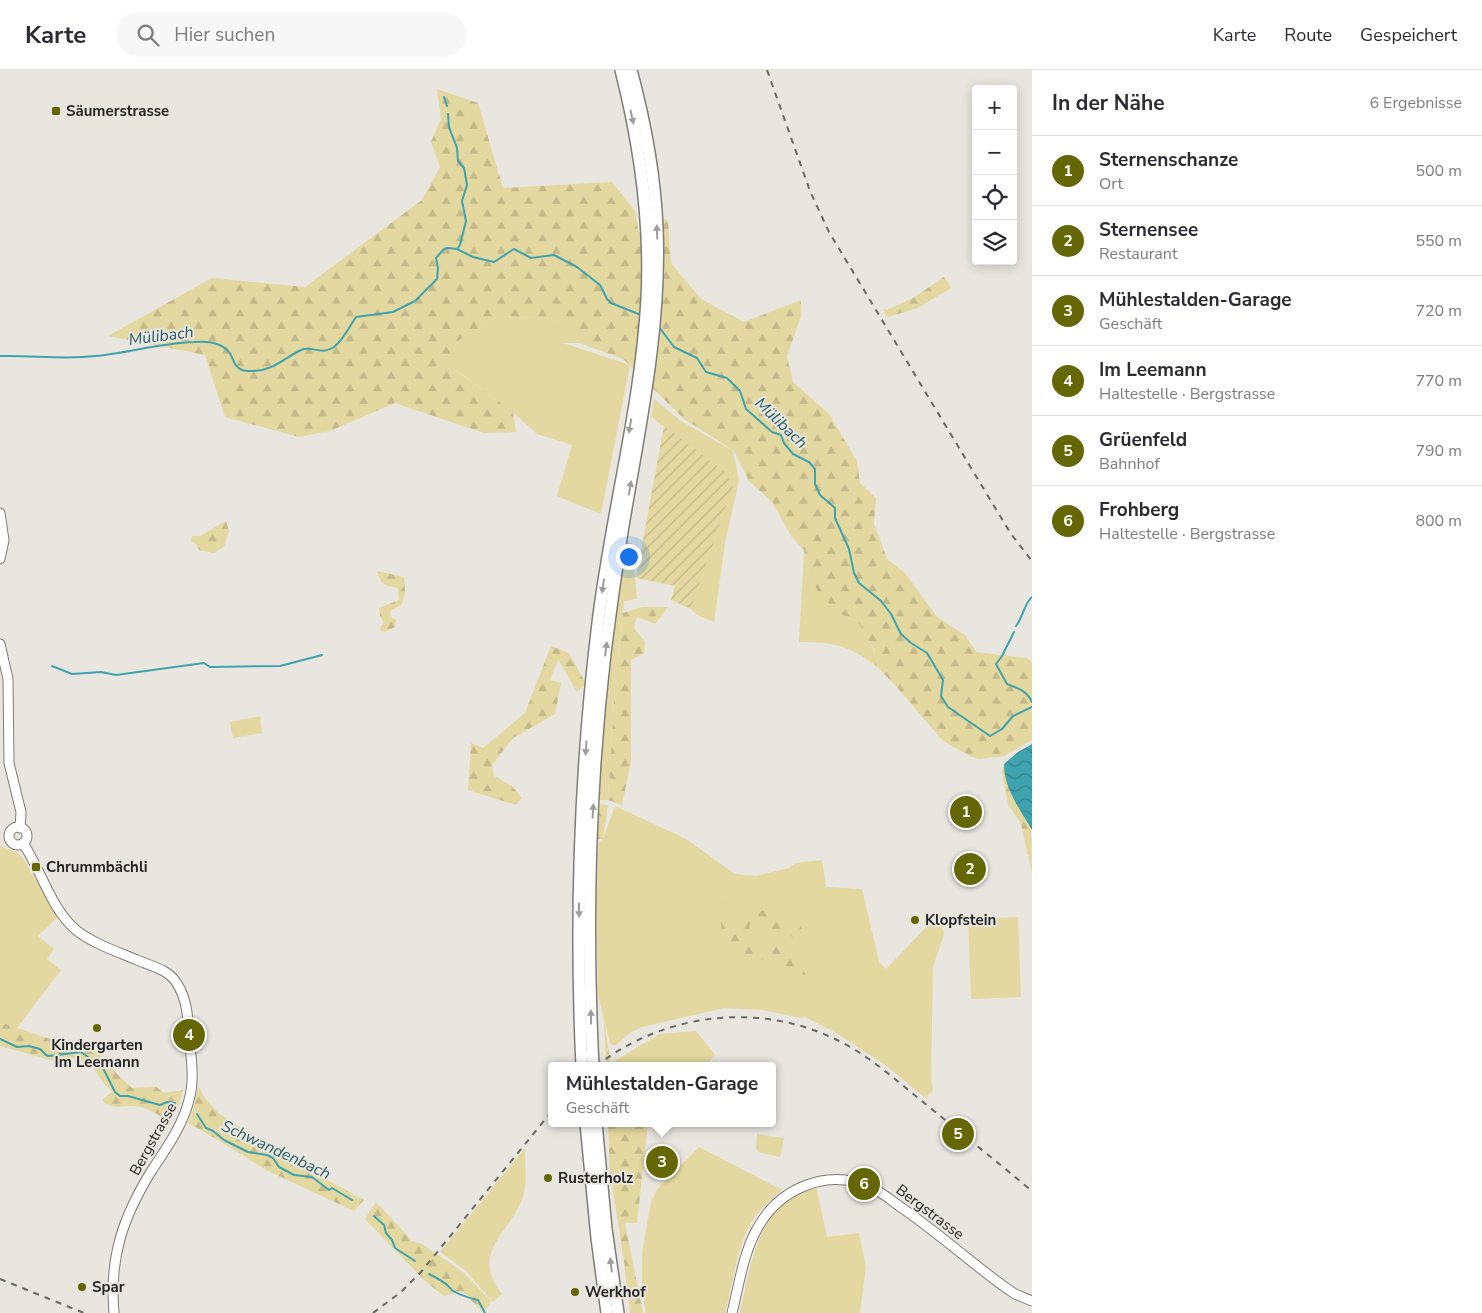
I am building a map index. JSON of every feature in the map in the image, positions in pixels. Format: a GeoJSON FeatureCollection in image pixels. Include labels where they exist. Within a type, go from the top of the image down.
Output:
{"type":"FeatureCollection","features":[{"type":"Feature","properties":{"kind":"highway"},"geometry":{"type":"LineString","coordinates":[[582,1062],[579,910],[587,738],[604,577],[655,320],[652,255],[639,152],[621,70]]}},
{"type":"Feature","properties":{"kind":"highway"},"geometry":{"type":"LineString","coordinates":[[631,70],[643,122],[656,208],[652,255]]}},
{"type":"Feature","properties":{"kind":"highway"},"geometry":{"type":"LineString","coordinates":[[593,1062],[589,920],[597,743],[615,576],[643,378]]}},
{"type":"Feature","properties":{"kind":"highway"},"geometry":{"type":"LineString","coordinates":[[586,1127],[602,1276],[608,1313]]}},
{"type":"Feature","properties":{"kind":"highway"},"geometry":{"type":"LineString","coordinates":[[596,1127],[606,1229],[618,1313]]}},
{"type":"Feature","properties":{"kind":"highway"},"geometry":{"type":"LineString","coordinates":[[600,1313],[602,1276]]}},
{"type":"Feature","properties":{"kind":"main road"},"geometry":{"type":"LineString","coordinates":[[0,513],[4,540],[0,559]]}},
{"type":"Feature","properties":{"kind":"main road"},"geometry":{"type":"LineString","coordinates":[[0,644],[8,679],[9,763],[21,812],[20,828]]}},
{"type":"Feature","properties":{"kind":"main road","name":"Bergstrasse"},"geometry":{"type":"LineString","coordinates":[[20,828],[24,830],[26,836],[23,844],[14,845],[9,838],[12,830],[20,828]]}},
{"type":"Feature","properties":{"kind":"main road","name":"Bergstrasse"},"geometry":{"type":"LineString","coordinates":[[23,844],[32,856],[42,879],[59,909],[73,927],[92,940],[169,974],[179,986],[186,1004],[192,1067],[190,1098],[181,1122],[147,1179],[124,1223],[112,1272],[114,1313]]}},
{"type":"Feature","properties":{"kind":"main road","name":"Bergstrasse"},"geometry":{"type":"LineString","coordinates":[[732,1313],[750,1246],[757,1228],[765,1216],[774,1205],[796,1189],[815,1182],[828,1180],[850,1181],[873,1188],[914,1216],[1002,1285],[1015,1294],[1032,1301]]}},
{"type":"Feature","properties":{"kind":"green space"},"geometry":{"type":"Polygon","coordinates":[[[437,89],[478,103],[503,188],[612,182],[636,212],[638,232],[662,251],[662,218],[668,220],[671,263],[701,299],[744,322],[801,300],[801,316],[787,356],[793,382],[829,414],[857,461],[860,483],[876,498],[874,524],[887,559],[905,573],[937,617],[965,635],[976,652],[1027,658],[1032,662],[1032,740],[1004,756],[979,759],[943,741],[875,665],[875,651],[858,622],[843,615],[821,597],[811,579],[804,550],[792,537],[772,502],[749,481],[734,451],[683,418],[623,359],[579,343],[555,319],[499,316],[458,341],[451,367],[513,412],[516,432],[484,433],[395,403],[330,431],[299,437],[225,417],[205,355],[108,336],[212,278],[305,287],[422,200],[440,167],[431,142],[441,119],[437,89]]]}},
{"type":"Feature","properties":{"kind":"green space"},"geometry":{"type":"Polygon","coordinates":[[[944,277],[951,288],[918,308],[888,317],[885,314],[884,309],[887,310],[913,298],[944,277]]]}},
{"type":"Feature","properties":{"kind":"green space"},"geometry":{"type":"Polygon","coordinates":[[[499,316],[555,319],[579,343],[563,343],[630,365],[601,514],[557,496],[572,445],[537,434],[513,412],[450,366],[458,341],[499,316]]]}},
{"type":"Feature","properties":{"kind":"green space"},"geometry":{"type":"Polygon","coordinates":[[[654,399],[681,421],[733,451],[739,480],[725,543],[714,622],[697,615],[691,609],[733,486],[720,468],[651,417],[654,399]]]}},
{"type":"Feature","properties":{"kind":"green space"},"geometry":{"type":"Polygon","coordinates":[[[664,426],[720,468],[727,475],[733,486],[691,609],[671,600],[675,586],[636,578],[664,426]]]}},
{"type":"Feature","properties":{"kind":"green space"},"geometry":{"type":"Polygon","coordinates":[[[226,521],[229,531],[224,547],[214,553],[199,550],[197,545],[191,541],[192,536],[200,536],[226,521]]]}},
{"type":"Feature","properties":{"kind":"green space"},"geometry":{"type":"Polygon","coordinates":[[[626,542],[632,543],[637,599],[624,601],[615,685],[608,800],[599,800],[603,735],[626,542]]]}},
{"type":"Feature","properties":{"kind":"green space"},"geometry":{"type":"Polygon","coordinates":[[[804,550],[811,579],[843,615],[858,622],[875,652],[875,665],[857,653],[840,646],[799,642],[804,550]]]}},
{"type":"Feature","properties":{"kind":"green space"},"geometry":{"type":"Polygon","coordinates":[[[377,571],[404,577],[405,593],[402,604],[390,611],[391,617],[396,620],[395,627],[385,632],[381,631],[380,627],[384,623],[380,616],[379,608],[399,600],[398,588],[384,584],[380,580],[377,571]]]}},
{"type":"Feature","properties":{"kind":"green space"},"geometry":{"type":"Polygon","coordinates":[[[642,607],[668,607],[655,624],[637,617],[634,628],[645,642],[644,653],[631,660],[631,761],[622,805],[608,800],[615,685],[623,613],[642,607]]]}},
{"type":"Feature","properties":{"kind":"green space"},"geometry":{"type":"Polygon","coordinates":[[[551,646],[569,653],[586,684],[577,692],[558,659],[550,680],[561,683],[555,714],[513,738],[492,765],[494,776],[512,786],[522,798],[516,805],[468,790],[471,743],[483,748],[525,713],[551,646]]]}},
{"type":"Feature","properties":{"kind":"green space"},"geometry":{"type":"Polygon","coordinates":[[[260,716],[262,733],[233,738],[230,722],[260,716]]]}},
{"type":"Feature","properties":{"kind":"green space"},"geometry":{"type":"Polygon","coordinates":[[[1003,764],[1009,784],[1031,826],[1032,873],[1021,824],[1008,804],[1002,773],[1003,764]]]}},
{"type":"Feature","properties":{"kind":"green space"},"geometry":{"type":"Polygon","coordinates":[[[598,804],[608,805],[603,839],[596,839],[598,804]]]}},
{"type":"Feature","properties":{"kind":"green space"},"geometry":{"type":"Polygon","coordinates":[[[615,806],[686,839],[735,874],[756,876],[789,868],[796,863],[822,860],[826,887],[862,889],[879,962],[886,969],[941,912],[944,934],[933,967],[931,1078],[933,1091],[925,1098],[888,1067],[838,1034],[805,1017],[801,1018],[763,1010],[724,1008],[642,1027],[631,1032],[615,1046],[610,1043],[598,995],[596,898],[599,842],[603,839],[615,806]]]}},
{"type":"Feature","properties":{"kind":"green space"},"geometry":{"type":"Polygon","coordinates":[[[0,846],[16,852],[23,858],[58,917],[38,936],[54,949],[47,959],[61,970],[17,1028],[0,1022],[0,846]]]}},
{"type":"Feature","properties":{"kind":"green space"},"geometry":{"type":"Polygon","coordinates":[[[725,903],[734,923],[740,919],[750,920],[750,944],[756,950],[762,952],[769,951],[771,943],[754,910],[766,911],[772,921],[787,925],[800,923],[806,942],[798,945],[788,932],[779,950],[806,965],[809,968],[806,975],[791,972],[770,957],[752,963],[745,959],[726,958],[719,910],[725,903]]]}},
{"type":"Feature","properties":{"kind":"green space"},"geometry":{"type":"Polygon","coordinates":[[[1018,917],[1021,997],[971,999],[968,919],[1018,917]]]}},
{"type":"Feature","properties":{"kind":"green space"},"geometry":{"type":"Polygon","coordinates":[[[604,1019],[610,1062],[606,1062],[604,1019]]]}},
{"type":"Feature","properties":{"kind":"green space"},"geometry":{"type":"Polygon","coordinates":[[[0,1022],[53,1040],[79,1041],[99,1053],[132,1088],[156,1087],[164,1093],[183,1090],[179,1104],[170,1122],[139,1106],[117,1107],[107,1104],[102,1100],[112,1092],[101,1080],[91,1064],[73,1058],[65,1064],[0,1046],[0,1022]]]}},
{"type":"Feature","properties":{"kind":"green space"},"geometry":{"type":"Polygon","coordinates":[[[696,1031],[715,1055],[709,1062],[613,1062],[660,1034],[696,1031]]]}},
{"type":"Feature","properties":{"kind":"green space"},"geometry":{"type":"Polygon","coordinates":[[[198,1086],[205,1098],[218,1113],[289,1159],[364,1200],[354,1211],[266,1170],[188,1123],[194,1107],[198,1086]]]}},
{"type":"Feature","properties":{"kind":"green space"},"geometry":{"type":"Polygon","coordinates":[[[608,1127],[648,1127],[637,1223],[625,1223],[643,1313],[630,1313],[610,1172],[608,1127]]]}},
{"type":"Feature","properties":{"kind":"green space"},"geometry":{"type":"Polygon","coordinates":[[[757,1134],[784,1138],[780,1157],[758,1152],[756,1148],[757,1134]]]}},
{"type":"Feature","properties":{"kind":"green space"},"geometry":{"type":"Polygon","coordinates":[[[526,1147],[523,1196],[494,1246],[490,1257],[493,1280],[502,1294],[493,1302],[465,1270],[440,1252],[526,1147]]]}},
{"type":"Feature","properties":{"kind":"green space"},"geometry":{"type":"Polygon","coordinates":[[[699,1147],[782,1190],[753,1219],[738,1258],[725,1313],[646,1313],[642,1291],[642,1253],[651,1202],[657,1189],[699,1147]]]}},
{"type":"Feature","properties":{"kind":"green space"},"geometry":{"type":"Polygon","coordinates":[[[816,1186],[827,1237],[859,1233],[866,1267],[860,1313],[740,1313],[748,1274],[760,1237],[769,1220],[781,1206],[797,1194],[816,1186]]]}},
{"type":"Feature","properties":{"kind":"green space"},"geometry":{"type":"Polygon","coordinates":[[[376,1202],[412,1241],[422,1244],[463,1272],[491,1301],[484,1313],[462,1291],[444,1296],[425,1281],[365,1219],[376,1202]]]}},
{"type":"Feature","properties":{"kind":"water"},"geometry":{"type":"Polygon","coordinates":[[[1032,744],[1032,830],[1010,790],[1004,764],[1018,752],[1032,744]]]}},
{"type":"Feature","properties":{"kind":"waterway"},"geometry":{"type":"LineString","coordinates":[[444,97],[447,106]]}},
{"type":"Feature","properties":{"kind":"waterway"},"geometry":{"type":"LineString","coordinates":[[448,114],[449,127],[457,148],[458,161],[464,168],[467,185],[462,201],[466,221],[458,248]]}},
{"type":"Feature","properties":{"kind":"waterway","name":"Mülibach"},"geometry":{"type":"LineString","coordinates":[[0,356],[83,357],[107,355],[169,344],[203,342],[222,346],[229,352],[235,364],[242,370],[267,369],[301,350],[329,350],[344,337],[356,317],[393,312],[415,301],[437,279],[438,268],[436,258],[444,249],[448,248],[457,249],[473,257],[494,262],[514,249],[531,258],[554,255],[577,267],[600,285],[611,303],[641,315]]}},
{"type":"Feature","properties":{"kind":"waterway","name":"Mülibach"},"geometry":{"type":"LineString","coordinates":[[659,327],[674,347],[697,358],[706,372],[727,378],[740,391],[746,409],[772,432],[781,435],[784,443],[793,454],[809,462],[815,469],[815,484],[820,495],[835,508],[835,518],[849,549],[854,573],[859,583],[881,601],[891,614],[901,634],[927,653],[943,680],[941,696],[948,707],[990,736],[1002,729],[1013,716],[1032,707]]}},
{"type":"Feature","properties":{"kind":"waterway"},"geometry":{"type":"LineString","coordinates":[[1016,626],[1032,597]]}},
{"type":"Feature","properties":{"kind":"waterway"},"geometry":{"type":"LineString","coordinates":[[1014,632],[996,664],[1007,684],[1025,693],[1032,702]]}},
{"type":"Feature","properties":{"kind":"waterway"},"geometry":{"type":"LineString","coordinates":[[52,666],[72,674],[101,672],[116,675],[204,663],[210,667],[280,666],[322,655]]}},
{"type":"Feature","properties":{"kind":"waterway"},"geometry":{"type":"LineString","coordinates":[[0,1039],[17,1047],[29,1046],[40,1049],[49,1056],[81,1052],[103,1068],[115,1092],[120,1096],[128,1096],[160,1105],[167,1102],[175,1103]]}},
{"type":"Feature","properties":{"kind":"waterway","name":"Schwandenbach"},"geometry":{"type":"LineString","coordinates":[[197,1114],[206,1128],[224,1140],[248,1152],[267,1155],[273,1158],[279,1167],[294,1175],[312,1177],[329,1190],[332,1188],[352,1200]]}},
{"type":"Feature","properties":{"kind":"waterway","name":"Schwandenbach"},"geometry":{"type":"LineString","coordinates":[[374,1216],[384,1225],[386,1233],[392,1240],[395,1248],[415,1261]]}},
{"type":"Feature","properties":{"kind":"waterway","name":"Schwandenbach"},"geometry":{"type":"LineString","coordinates":[[429,1274],[442,1281],[453,1291],[478,1300],[485,1313]]}},
{"type":"Feature","properties":{"kind":"railway"},"geometry":{"type":"LineString","coordinates":[[767,70],[810,191],[829,232],[1011,534],[1032,561]]}},
{"type":"Feature","properties":{"kind":"railway"},"geometry":{"type":"LineString","coordinates":[[602,1062],[623,1048],[653,1034],[683,1024],[715,1018],[747,1017],[779,1021],[811,1029],[841,1042],[874,1062],[1032,1191]]}},
{"type":"Feature","properties":{"kind":"railway"},"geometry":{"type":"LineString","coordinates":[[373,1313],[401,1292],[421,1272],[548,1116]]}},
{"type":"Feature","properties":{"kind":"railway"},"geometry":{"type":"LineString","coordinates":[[0,1279],[84,1313]]}},
{"type":"Feature","properties":{"kind":"place","name":"Säumerstrasse"},"geometry":{"type":"Point","coordinates":[56,111]}},
{"type":"Feature","properties":{"kind":"place","name":"Sternenschanze"},"geometry":{"type":"Point","coordinates":[966,812]}},
{"type":"Feature","properties":{"kind":"place","name":"Chrummbächli"},"geometry":{"type":"Point","coordinates":[36,867]}},
{"type":"Feature","properties":{"kind":"place","name":"Sternensee"},"geometry":{"type":"Point","coordinates":[970,869]}},
{"type":"Feature","properties":{"kind":"place","name":"Klopfstein"},"geometry":{"type":"Point","coordinates":[915,920]}},
{"type":"Feature","properties":{"kind":"place","name":"Kindergarten Im Leemann"},"geometry":{"type":"Point","coordinates":[97,1028]}},
{"type":"Feature","properties":{"kind":"place","name":"Im Leemann"},"geometry":{"type":"Point","coordinates":[189,1035]}},
{"type":"Feature","properties":{"kind":"place","name":"Grüenfeld"},"geometry":{"type":"Point","coordinates":[958,1134]}},
{"type":"Feature","properties":{"kind":"place","name":"Mühlestalden-Garage"},"geometry":{"type":"Point","coordinates":[662,1162]}},
{"type":"Feature","properties":{"kind":"place","name":"Rusterholz"},"geometry":{"type":"Point","coordinates":[548,1178]}},
{"type":"Feature","properties":{"kind":"place","name":"Frohberg"},"geometry":{"type":"Point","coordinates":[864,1184]}},
{"type":"Feature","properties":{"kind":"place","name":"Spar"},"geometry":{"type":"Point","coordinates":[82,1287]}},
{"type":"Feature","properties":{"kind":"place","name":"Werkhof"},"geometry":{"type":"Point","coordinates":[575,1292]}}]}
